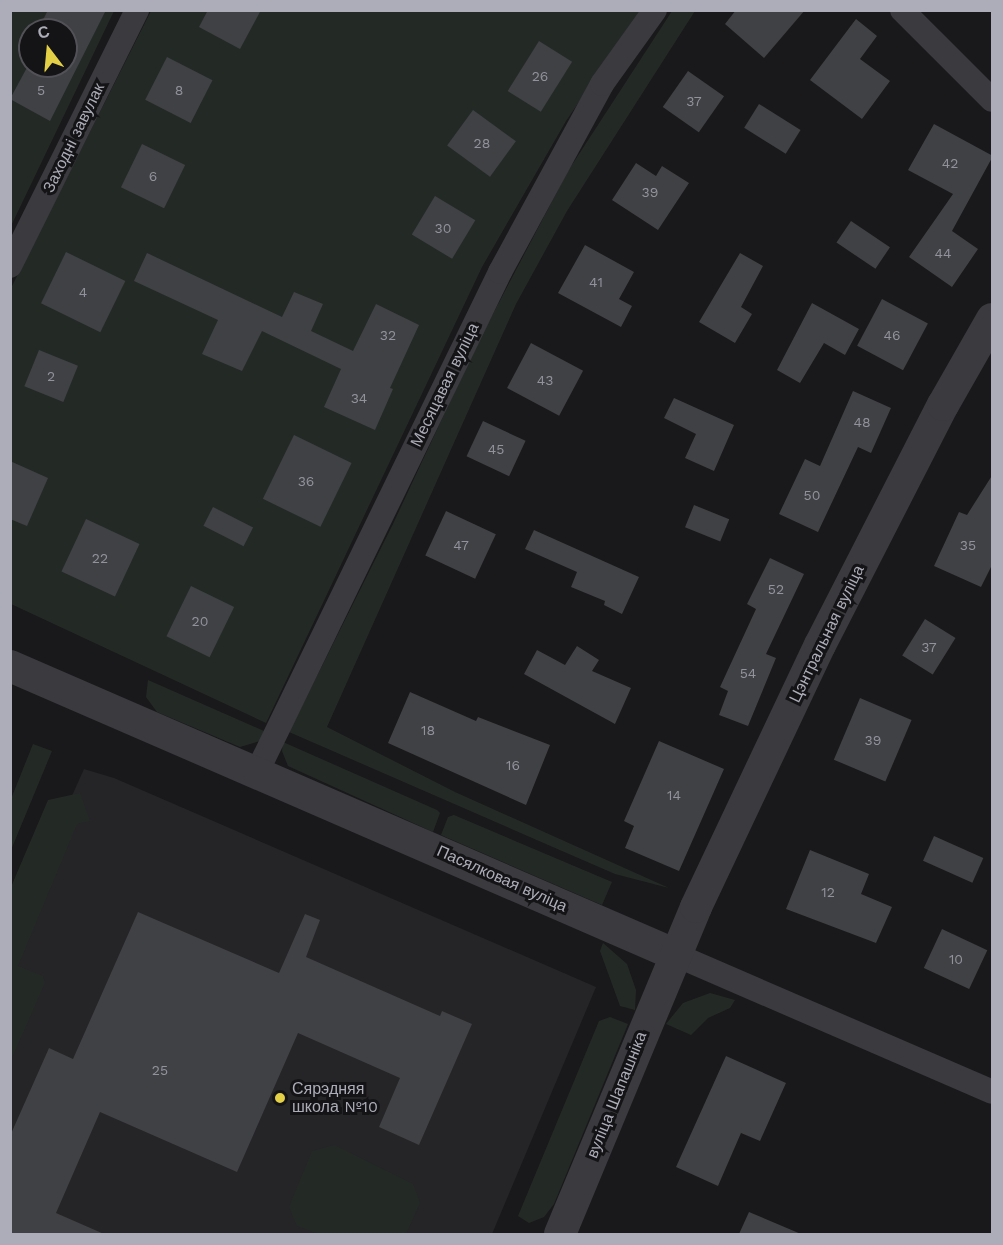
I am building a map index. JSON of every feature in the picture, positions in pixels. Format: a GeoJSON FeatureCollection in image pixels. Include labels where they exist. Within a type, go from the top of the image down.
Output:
{"type":"FeatureCollection","features":[{"type":"Feature","properties":{"kind":"street","name":"Заходні завулак"},"geometry":{"type":"LineString","coordinates":[[10,266],[137,10]]}},
{"type":"Feature","properties":{"kind":"street","name":"Месяцавая вуліца"},"geometry":{"type":"LineString","coordinates":[[257,772],[500,272],[602,84],[655,10]]}},
{"type":"Feature","properties":{"kind":"street"},"geometry":{"type":"LineString","coordinates":[[902,10],[993,100]]}},
{"type":"Feature","properties":{"kind":"street","name":"Цэнтральная вуліца"},"geometry":{"type":"LineString","coordinates":[[676,955],[820,645],[943,405],[993,319]]}},
{"type":"Feature","properties":{"kind":"street","name":"Пасялковая вуліца"},"geometry":{"type":"LineString","coordinates":[[10,666],[993,1092]]}},
{"type":"Feature","properties":{"kind":"street","name":"вуліца Шапашніка"},"geometry":{"type":"LineString","coordinates":[[560,1234],[676,955]]}},
{"type":"Feature","properties":{"kind":"shaded area"},"geometry":{"type":"Polygon","coordinates":[[[11,11],[114,11],[11,226],[11,11]]]}},
{"type":"Feature","properties":{"kind":"shaded area"},"geometry":{"type":"Polygon","coordinates":[[[151,11],[641,11],[566,121],[482,267],[266,723],[11,604],[10,290],[151,11]]]}},
{"type":"Feature","properties":{"kind":"shaded area"},"geometry":{"type":"Polygon","coordinates":[[[672,11],[695,11],[567,211],[516,304],[327,727],[455,792],[669,888],[615,874],[289,732],[393,524],[475,348],[568,171],[672,11]]]}},
{"type":"Feature","properties":{"kind":"shaded area"},"geometry":{"type":"Polygon","coordinates":[[[148,680],[264,731],[260,741],[240,747],[157,712],[146,697],[148,680]]]}},
{"type":"Feature","properties":{"kind":"shaded area"},"geometry":{"type":"Polygon","coordinates":[[[283,742],[437,810],[440,813],[433,832],[288,766],[282,751],[283,742]]]}},
{"type":"Feature","properties":{"kind":"shaded area"},"geometry":{"type":"Polygon","coordinates":[[[33,744],[52,751],[11,850],[11,799],[33,744]]]}},
{"type":"Feature","properties":{"kind":"shaded area","name":"Сярэдняя школа №10"},"geometry":{"type":"Polygon","coordinates":[[[84,769],[114,778],[596,987],[492,1234],[11,1234],[11,932],[84,769]]]}},
{"type":"Feature","properties":{"kind":"shaded area"},"geometry":{"type":"Polygon","coordinates":[[[80,793],[90,821],[77,824],[18,966],[43,976],[45,983],[11,1060],[11,887],[48,800],[80,793]]]}},
{"type":"Feature","properties":{"kind":"shaded area"},"geometry":{"type":"Polygon","coordinates":[[[454,815],[612,882],[602,905],[441,835],[448,817],[454,815]]]}},
{"type":"Feature","properties":{"kind":"shaded area"},"geometry":{"type":"Polygon","coordinates":[[[603,943],[627,964],[636,990],[635,1010],[620,1006],[600,951],[603,943]]]}},
{"type":"Feature","properties":{"kind":"shaded area"},"geometry":{"type":"Polygon","coordinates":[[[710,993],[735,1000],[730,1008],[708,1018],[691,1035],[666,1024],[683,1003],[710,993]]]}},
{"type":"Feature","properties":{"kind":"shaded area"},"geometry":{"type":"Polygon","coordinates":[[[610,1017],[628,1024],[554,1204],[544,1217],[529,1223],[518,1216],[599,1021],[610,1017]]]}},
{"type":"Feature","properties":{"kind":"shaded area"},"geometry":{"type":"Polygon","coordinates":[[[334,1145],[413,1184],[420,1203],[406,1234],[319,1234],[297,1226],[289,1207],[312,1151],[334,1145]]]}},
{"type":"Feature","properties":{"kind":"building"},"geometry":{"type":"Polygon","coordinates":[[[48,10],[106,10],[78,66],[78,18],[44,18],[48,10]]]}},
{"type":"Feature","properties":{"kind":"building"},"geometry":{"type":"Polygon","coordinates":[[[208,10],[261,10],[240,49],[199,27],[208,10]]]}},
{"type":"Feature","properties":{"kind":"building"},"geometry":{"type":"Polygon","coordinates":[[[736,10],[805,10],[764,58],[725,24],[736,10]]]}},
{"type":"Feature","properties":{"kind":"building"},"geometry":{"type":"Polygon","coordinates":[[[856,19],[877,36],[860,59],[890,81],[862,119],[810,80],[856,19]]]}},
{"type":"Feature","properties":{"kind":"building"},"geometry":{"type":"Polygon","coordinates":[[[539,41],[572,62],[541,112],[508,91],[539,41]]]}},
{"type":"Feature","properties":{"kind":"building"},"geometry":{"type":"Polygon","coordinates":[[[167,57],[212,80],[191,123],[145,100],[167,57]]]}},
{"type":"Feature","properties":{"kind":"building"},"geometry":{"type":"Polygon","coordinates":[[[688,71],[724,96],[699,132],[663,107],[688,71]]]}},
{"type":"Feature","properties":{"kind":"building"},"geometry":{"type":"Polygon","coordinates":[[[21,78],[72,78],[50,121],[10,99],[21,78]]]}},
{"type":"Feature","properties":{"kind":"building"},"geometry":{"type":"Polygon","coordinates":[[[759,104],[801,130],[786,154],[744,128],[759,104]]]}},
{"type":"Feature","properties":{"kind":"building"},"geometry":{"type":"Polygon","coordinates":[[[473,110],[516,141],[490,177],[447,146],[473,110]]]}},
{"type":"Feature","properties":{"kind":"building"},"geometry":{"type":"Polygon","coordinates":[[[934,124],[993,156],[952,231],[978,249],[952,287],[909,257],[953,194],[908,170],[934,124]]]}},
{"type":"Feature","properties":{"kind":"building"},"geometry":{"type":"Polygon","coordinates":[[[142,144],[185,165],[164,208],[121,187],[142,144]]]}},
{"type":"Feature","properties":{"kind":"building"},"geometry":{"type":"Polygon","coordinates":[[[636,163],[656,176],[662,166],[689,183],[658,230],[612,200],[636,163]]]}},
{"type":"Feature","properties":{"kind":"building"},"geometry":{"type":"Polygon","coordinates":[[[435,196],[475,220],[452,259],[412,235],[435,196]]]}},
{"type":"Feature","properties":{"kind":"building"},"geometry":{"type":"Polygon","coordinates":[[[851,221],[890,247],[875,269],[836,243],[851,221]]]}},
{"type":"Feature","properties":{"kind":"building"},"geometry":{"type":"Polygon","coordinates":[[[585,245],[634,272],[619,299],[632,306],[621,327],[558,293],[585,245]]]}},
{"type":"Feature","properties":{"kind":"building"},"geometry":{"type":"Polygon","coordinates":[[[66,252],[125,281],[100,332],[41,303],[66,252]]]}},
{"type":"Feature","properties":{"kind":"building"},"geometry":{"type":"Polygon","coordinates":[[[147,253],[282,317],[294,292],[323,304],[311,331],[353,351],[376,304],[419,325],[390,388],[393,389],[375,430],[324,407],[341,369],[262,331],[242,371],[202,354],[218,320],[134,281],[147,253]]]}},
{"type":"Feature","properties":{"kind":"building"},"geometry":{"type":"Polygon","coordinates":[[[740,253],[763,266],[741,307],[752,314],[735,343],[699,322],[740,253]]]}},
{"type":"Feature","properties":{"kind":"building"},"geometry":{"type":"Polygon","coordinates":[[[882,299],[928,323],[903,370],[857,346],[882,299]]]}},
{"type":"Feature","properties":{"kind":"building"},"geometry":{"type":"Polygon","coordinates":[[[812,303],[859,329],[845,355],[824,343],[800,383],[777,370],[812,303]]]}},
{"type":"Feature","properties":{"kind":"building"},"geometry":{"type":"Polygon","coordinates":[[[531,343],[583,371],[559,416],[507,388],[531,343]]]}},
{"type":"Feature","properties":{"kind":"building"},"geometry":{"type":"Polygon","coordinates":[[[39,350],[78,366],[63,402],[24,386],[39,350]]]}},
{"type":"Feature","properties":{"kind":"building"},"geometry":{"type":"Polygon","coordinates":[[[853,391],[891,408],[871,453],[858,447],[818,532],[779,514],[805,459],[820,466],[853,391]]]}},
{"type":"Feature","properties":{"kind":"building"},"geometry":{"type":"Polygon","coordinates":[[[674,398],[734,425],[714,471],[685,458],[696,434],[664,418],[674,398]]]}},
{"type":"Feature","properties":{"kind":"building"},"geometry":{"type":"Polygon","coordinates":[[[483,421],[526,441],[509,476],[467,456],[483,421]]]}},
{"type":"Feature","properties":{"kind":"building"},"geometry":{"type":"Polygon","coordinates":[[[294,435],[352,463],[320,527],[263,499],[294,435]]]}},
{"type":"Feature","properties":{"kind":"building"},"geometry":{"type":"Polygon","coordinates":[[[10,461],[48,478],[27,526],[10,519],[10,461]]]}},
{"type":"Feature","properties":{"kind":"building"},"geometry":{"type":"Polygon","coordinates":[[[993,474],[993,563],[981,587],[934,566],[959,512],[967,515],[993,474]]]}},
{"type":"Feature","properties":{"kind":"building"},"geometry":{"type":"Polygon","coordinates":[[[694,505],[729,519],[720,541],[685,527],[694,505]]]}},
{"type":"Feature","properties":{"kind":"building"},"geometry":{"type":"Polygon","coordinates":[[[213,507],[253,527],[244,546],[203,526],[213,507]]]}},
{"type":"Feature","properties":{"kind":"building"},"geometry":{"type":"Polygon","coordinates":[[[446,511],[496,534],[475,579],[425,555],[446,511]]]}},
{"type":"Feature","properties":{"kind":"building"},"geometry":{"type":"Polygon","coordinates":[[[86,519],[139,544],[115,597],[61,572],[86,519]]]}},
{"type":"Feature","properties":{"kind":"building"},"geometry":{"type":"Polygon","coordinates":[[[534,530],[639,577],[622,614],[604,605],[605,601],[571,587],[577,572],[525,549],[534,530]]]}},
{"type":"Feature","properties":{"kind":"building"},"geometry":{"type":"Polygon","coordinates":[[[770,558],[804,574],[766,654],[776,658],[748,726],[719,715],[728,691],[720,687],[756,609],[747,604],[770,558]]]}},
{"type":"Feature","properties":{"kind":"building"},"geometry":{"type":"Polygon","coordinates":[[[191,586],[234,607],[210,657],[166,636],[191,586]]]}},
{"type":"Feature","properties":{"kind":"building"},"geometry":{"type":"Polygon","coordinates":[[[925,619],[956,638],[933,675],[902,655],[925,619]]]}},
{"type":"Feature","properties":{"kind":"building"},"geometry":{"type":"Polygon","coordinates":[[[577,646],[599,660],[592,671],[631,688],[615,724],[524,674],[537,650],[565,665],[577,646]]]}},
{"type":"Feature","properties":{"kind":"building"},"geometry":{"type":"Polygon","coordinates":[[[410,692],[476,721],[478,717],[550,745],[526,805],[388,743],[410,692]]]}},
{"type":"Feature","properties":{"kind":"building"},"geometry":{"type":"Polygon","coordinates":[[[860,698],[912,720],[885,782],[834,760],[860,698]]]}},
{"type":"Feature","properties":{"kind":"building"},"geometry":{"type":"Polygon","coordinates":[[[659,741],[724,769],[679,871],[625,848],[634,826],[624,821],[659,741]]]}},
{"type":"Feature","properties":{"kind":"building"},"geometry":{"type":"Polygon","coordinates":[[[934,836],[983,858],[972,883],[923,861],[934,836]]]}},
{"type":"Feature","properties":{"kind":"building"},"geometry":{"type":"Polygon","coordinates":[[[810,850],[869,874],[861,894],[892,907],[876,943],[786,909],[810,850]]]}},
{"type":"Feature","properties":{"kind":"building"},"geometry":{"type":"Polygon","coordinates":[[[138,912],[279,973],[305,914],[320,920],[306,957],[440,1016],[442,1011],[472,1024],[419,1145],[379,1127],[400,1078],[298,1033],[237,1172],[100,1112],[56,1213],[104,1234],[10,1234],[10,1136],[49,1048],[73,1059],[138,912]]]}},
{"type":"Feature","properties":{"kind":"building"},"geometry":{"type":"Polygon","coordinates":[[[942,929],[987,950],[969,989],[924,968],[942,929]]]}},
{"type":"Feature","properties":{"kind":"building"},"geometry":{"type":"Polygon","coordinates":[[[726,1056],[786,1083],[760,1141],[741,1133],[718,1186],[676,1167],[726,1056]]]}},
{"type":"Feature","properties":{"kind":"building"},"geometry":{"type":"Polygon","coordinates":[[[749,1212],[801,1234],[739,1234],[749,1212]]]}},
{"type":"Feature","properties":{"kind":"place","name":"Сярэдняя школа №10"},"geometry":{"type":"Point","coordinates":[280,1098]}}]}
